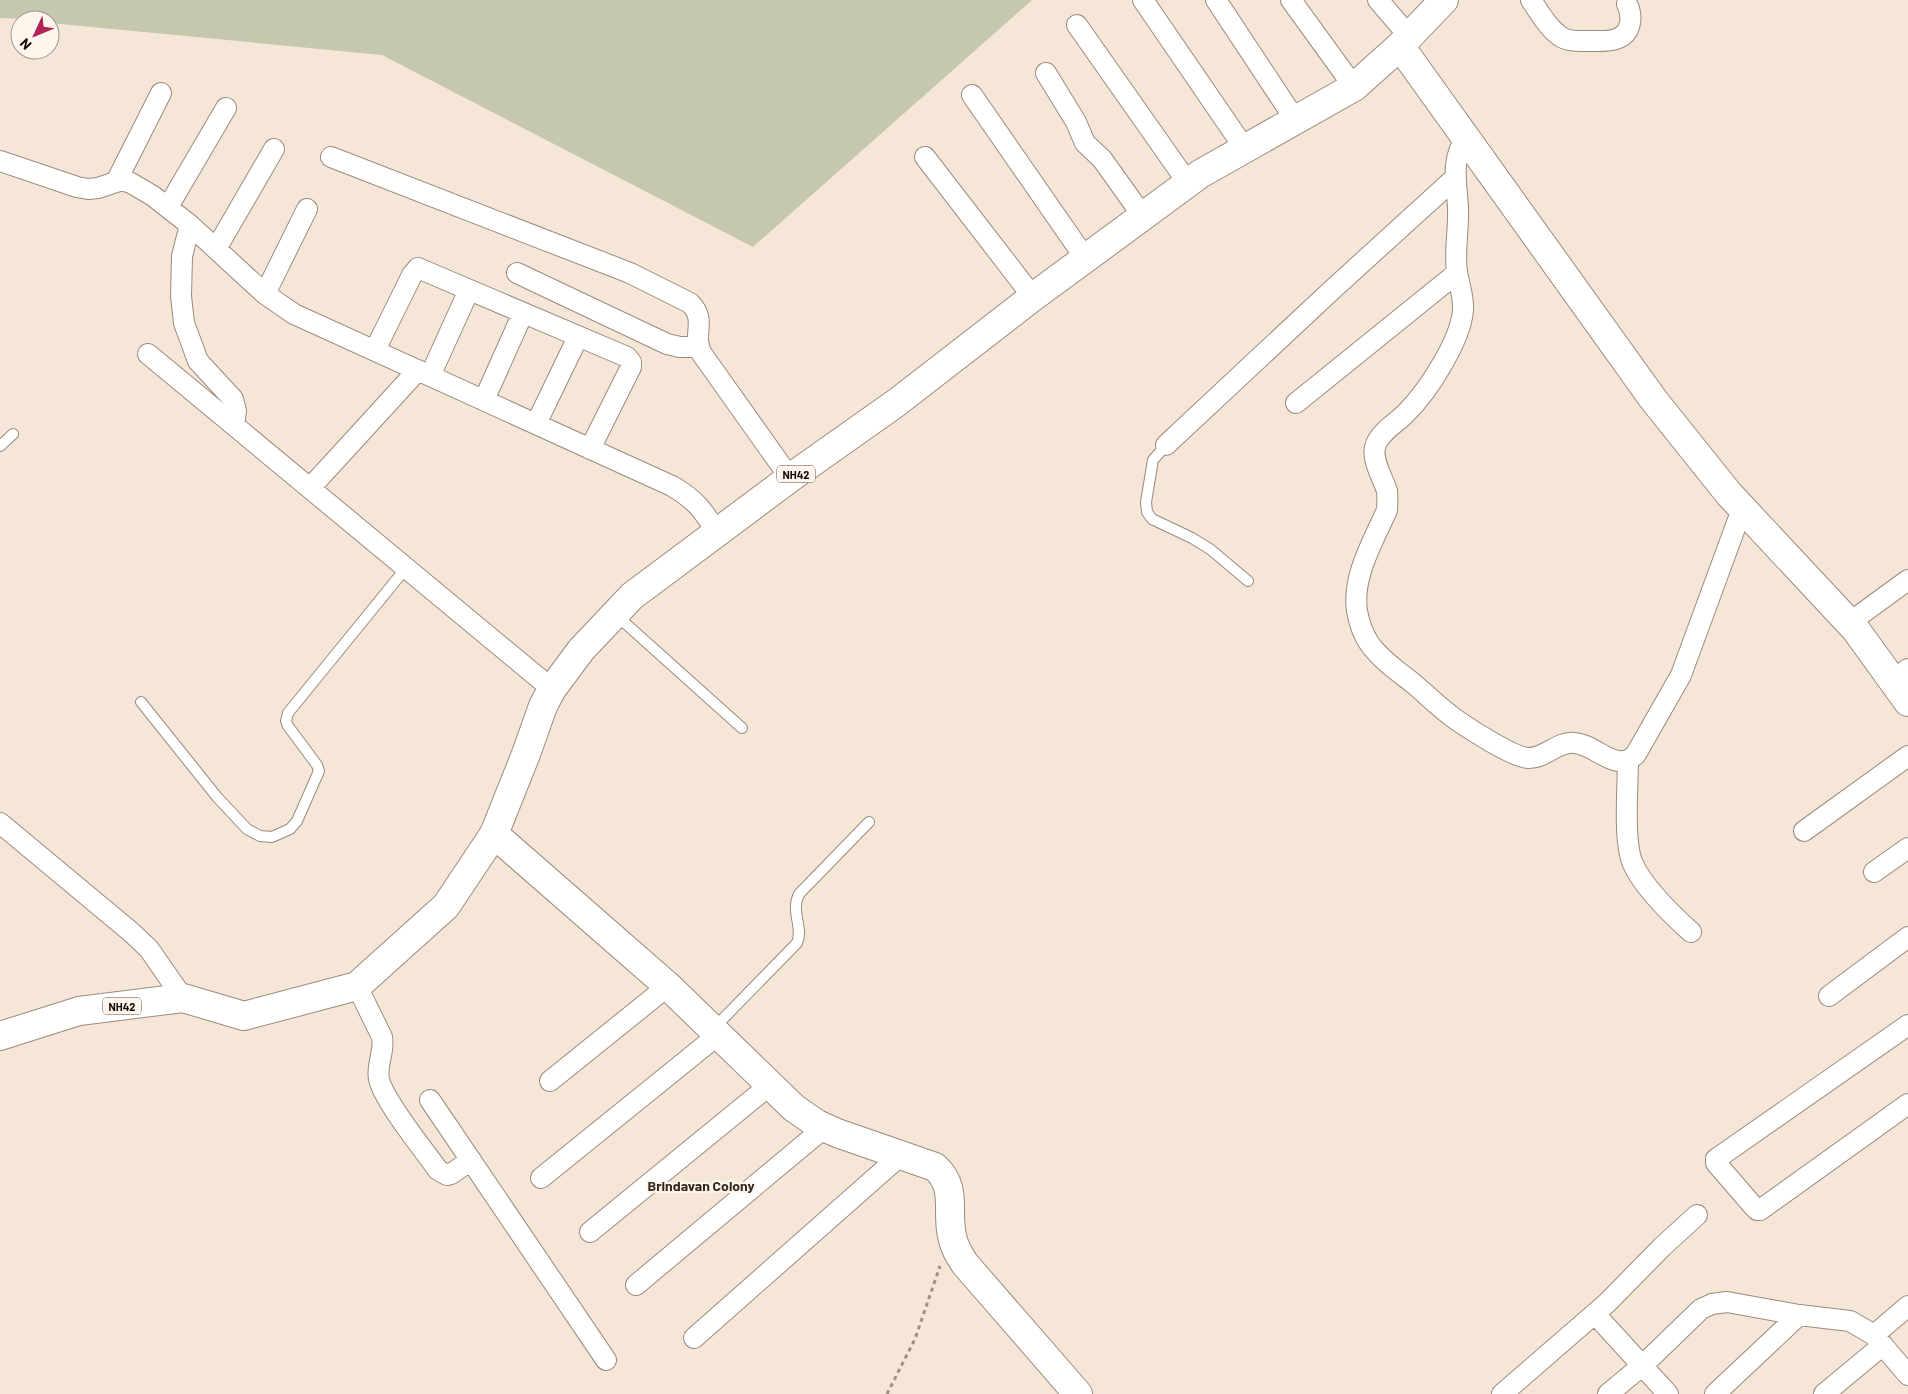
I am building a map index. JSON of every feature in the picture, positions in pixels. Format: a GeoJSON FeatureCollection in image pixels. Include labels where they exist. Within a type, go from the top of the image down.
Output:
{"type":"FeatureCollection","features":[{"type":"Feature","properties":{"kind":"main road","name":"NH42"},"geometry":{"type":"LineString","coordinates":[[0,1036],[79,1011],[183,998],[244,1016],[357,986],[446,906],[494,834],[543,706],[552,689],[581,650],[632,596],[790,478],[896,403],[1033,297],[1188,183],[1354,87],[1405,41],[1444,0]]}},
{"type":"Feature","properties":{"kind":"main road"},"geometry":{"type":"LineString","coordinates":[[1405,41],[1466,138],[1653,399],[1742,509],[1848,623],[1900,675],[1908,702]]}},
{"type":"Feature","properties":{"kind":"main road"},"geometry":{"type":"LineString","coordinates":[[494,834],[668,986],[794,1108],[824,1128],[935,1167],[947,1182],[951,1234],[955,1248],[965,1264],[1078,1394]]}},
{"type":"Feature","properties":{"kind":"street"},"geometry":{"type":"LineString","coordinates":[[1143,0],[1245,149]]}},
{"type":"Feature","properties":{"kind":"street"},"geometry":{"type":"LineString","coordinates":[[1216,0],[1296,121]]}},
{"type":"Feature","properties":{"kind":"street"},"geometry":{"type":"LineString","coordinates":[[1291,0],[1354,87]]}},
{"type":"Feature","properties":{"kind":"street"},"geometry":{"type":"LineString","coordinates":[[1378,0],[1405,41]]}},
{"type":"Feature","properties":{"kind":"street"},"geometry":{"type":"LineString","coordinates":[[1531,0],[1555,32],[1565,39],[1578,42],[1618,39],[1626,32],[1631,23],[1631,12],[1627,4]]}},
{"type":"Feature","properties":{"kind":"street"},"geometry":{"type":"LineString","coordinates":[[1077,24],[1188,183]]}},
{"type":"Feature","properties":{"kind":"street"},"geometry":{"type":"LineString","coordinates":[[1046,73],[1076,122],[1085,143],[1102,159],[1142,216]]}},
{"type":"Feature","properties":{"kind":"street"},"geometry":{"type":"LineString","coordinates":[[116,182],[161,92]]}},
{"type":"Feature","properties":{"kind":"street"},"geometry":{"type":"LineString","coordinates":[[972,95],[1085,258]]}},
{"type":"Feature","properties":{"kind":"street"},"geometry":{"type":"LineString","coordinates":[[168,207],[226,108]]}},
{"type":"Feature","properties":{"kind":"street"},"geometry":{"type":"LineString","coordinates":[[1466,138],[1457,157],[1455,178],[1458,207],[1456,257],[1463,310],[1456,336],[1432,382],[1417,402],[1382,435],[1375,446],[1374,454],[1387,492],[1388,501],[1359,579],[1358,612],[1370,644],[1379,654],[1457,721],[1521,757],[1535,757],[1575,742],[1587,746],[1614,761],[1628,760],[1636,754],[1681,675],[1742,509]]}},
{"type":"Feature","properties":{"kind":"street"},"geometry":{"type":"LineString","coordinates":[[216,249],[274,149]]}},
{"type":"Feature","properties":{"kind":"street"},"geometry":{"type":"LineString","coordinates":[[331,157],[630,273],[690,303],[697,310],[699,316],[698,347],[790,478]]}},
{"type":"Feature","properties":{"kind":"street"},"geometry":{"type":"LineString","coordinates":[[925,157],[1033,297]]}},
{"type":"Feature","properties":{"kind":"street"},"geometry":{"type":"LineString","coordinates":[[0,162],[88,189],[122,180],[131,183],[168,207],[266,294],[294,314],[672,486],[690,496],[702,509],[717,533]]}},
{"type":"Feature","properties":{"kind":"street"},"geometry":{"type":"LineString","coordinates":[[1166,445],[1455,178]]}},
{"type":"Feature","properties":{"kind":"street"},"geometry":{"type":"LineString","coordinates":[[266,294],[307,209]]}},
{"type":"Feature","properties":{"kind":"street"},"geometry":{"type":"LineString","coordinates":[[190,225],[182,256],[181,296],[184,323],[198,361],[232,399],[236,411],[234,425]]}},
{"type":"Feature","properties":{"kind":"street"},"geometry":{"type":"LineString","coordinates":[[375,350],[416,269],[421,269],[627,357],[631,362],[631,367],[590,449]]}},
{"type":"Feature","properties":{"kind":"street"},"geometry":{"type":"LineString","coordinates":[[518,273],[667,344],[680,347],[698,347]]}},
{"type":"Feature","properties":{"kind":"street"},"geometry":{"type":"LineString","coordinates":[[1296,403],[1457,273]]}},
{"type":"Feature","properties":{"kind":"street"},"geometry":{"type":"LineString","coordinates":[[310,488],[424,373],[469,290]]}},
{"type":"Feature","properties":{"kind":"street"},"geometry":{"type":"LineString","coordinates":[[484,400],[523,314]]}},
{"type":"Feature","properties":{"kind":"street"},"geometry":{"type":"LineString","coordinates":[[536,424],[578,337]]}},
{"type":"Feature","properties":{"kind":"street"},"geometry":{"type":"LineString","coordinates":[[148,354],[552,689]]}},
{"type":"Feature","properties":{"kind":"street"},"geometry":{"type":"LineString","coordinates":[[1848,623],[1908,580]]}},
{"type":"Feature","properties":{"kind":"street"},"geometry":{"type":"LineString","coordinates":[[1804,831],[1908,756]]}},
{"type":"Feature","properties":{"kind":"street"},"geometry":{"type":"LineString","coordinates":[[1628,760],[1628,829],[1633,865],[1642,880],[1691,932]]}},
{"type":"Feature","properties":{"kind":"street"},"geometry":{"type":"LineString","coordinates":[[0,823],[149,949],[183,998]]}},
{"type":"Feature","properties":{"kind":"street"},"geometry":{"type":"LineString","coordinates":[[1874,872],[1908,848]]}},
{"type":"Feature","properties":{"kind":"street"},"geometry":{"type":"LineString","coordinates":[[1828,996],[1908,937]]}},
{"type":"Feature","properties":{"kind":"street"},"geometry":{"type":"LineString","coordinates":[[357,986],[382,1037],[384,1045],[379,1079],[386,1096],[438,1170],[446,1175],[451,1174],[471,1160]]}},
{"type":"Feature","properties":{"kind":"street"},"geometry":{"type":"LineString","coordinates":[[550,1081],[668,986]]}},
{"type":"Feature","properties":{"kind":"street"},"geometry":{"type":"LineString","coordinates":[[1908,1025],[1718,1157],[1716,1163],[1754,1208],[1760,1210],[1908,1104]]}},
{"type":"Feature","properties":{"kind":"street"},"geometry":{"type":"LineString","coordinates":[[541,1178],[716,1032]]}},
{"type":"Feature","properties":{"kind":"street"},"geometry":{"type":"LineString","coordinates":[[590,1232],[770,1085]]}},
{"type":"Feature","properties":{"kind":"street"},"geometry":{"type":"LineString","coordinates":[[430,1100],[606,1360]]}},
{"type":"Feature","properties":{"kind":"street"},"geometry":{"type":"LineString","coordinates":[[636,1286],[824,1128]]}},
{"type":"Feature","properties":{"kind":"street"},"geometry":{"type":"LineString","coordinates":[[694,1338],[900,1156]]}},
{"type":"Feature","properties":{"kind":"street"},"geometry":{"type":"LineString","coordinates":[[1502,1394],[1595,1314],[1697,1214]]}},
{"type":"Feature","properties":{"kind":"street"},"geometry":{"type":"LineString","coordinates":[[1608,1394],[1643,1366],[1702,1309],[1712,1304],[1727,1302],[1800,1315],[1850,1321],[1878,1340],[1908,1374]]}},
{"type":"Feature","properties":{"kind":"street"},"geometry":{"type":"LineString","coordinates":[[1824,1394],[1878,1340],[1908,1306]]}},
{"type":"Feature","properties":{"kind":"street"},"geometry":{"type":"LineString","coordinates":[[1595,1314],[1668,1394]]}},
{"type":"Feature","properties":{"kind":"street"},"geometry":{"type":"LineString","coordinates":[[1715,1394],[1800,1315]]}},
{"type":"Feature","properties":{"kind":"lane"},"geometry":{"type":"LineString","coordinates":[[0,446],[13,434]]}},
{"type":"Feature","properties":{"kind":"lane"},"geometry":{"type":"LineString","coordinates":[[1166,445],[1153,460],[1146,502],[1147,512],[1152,519],[1192,538],[1210,549],[1248,581]]}},
{"type":"Feature","properties":{"kind":"lane"},"geometry":{"type":"LineString","coordinates":[[141,702],[217,797],[247,829],[260,836],[272,837],[284,833],[297,821],[319,771],[317,765],[288,726],[286,721],[288,713],[406,568]]}},
{"type":"Feature","properties":{"kind":"lane"},"geometry":{"type":"LineString","coordinates":[[615,614],[742,728]]}},
{"type":"Feature","properties":{"kind":"lane"},"geometry":{"type":"LineString","coordinates":[[716,1032],[797,943],[799,935],[795,902],[799,894],[869,822]]}},
{"type":"Feature","properties":{"kind":"path"},"geometry":{"type":"LineString","coordinates":[[887,1394],[915,1339],[951,1234]]}},
{"type":"Feature","properties":{"kind":"green space"},"geometry":{"type":"Polygon","coordinates":[[[0,0],[1032,0],[753,247],[382,55],[60,24],[60,10],[10,10],[10,18],[0,18],[0,0]]]}},
{"type":"Feature","properties":{"kind":"district","name":"Brindavan Colony"},"geometry":{"type":"Point","coordinates":[701,1185]}}]}
